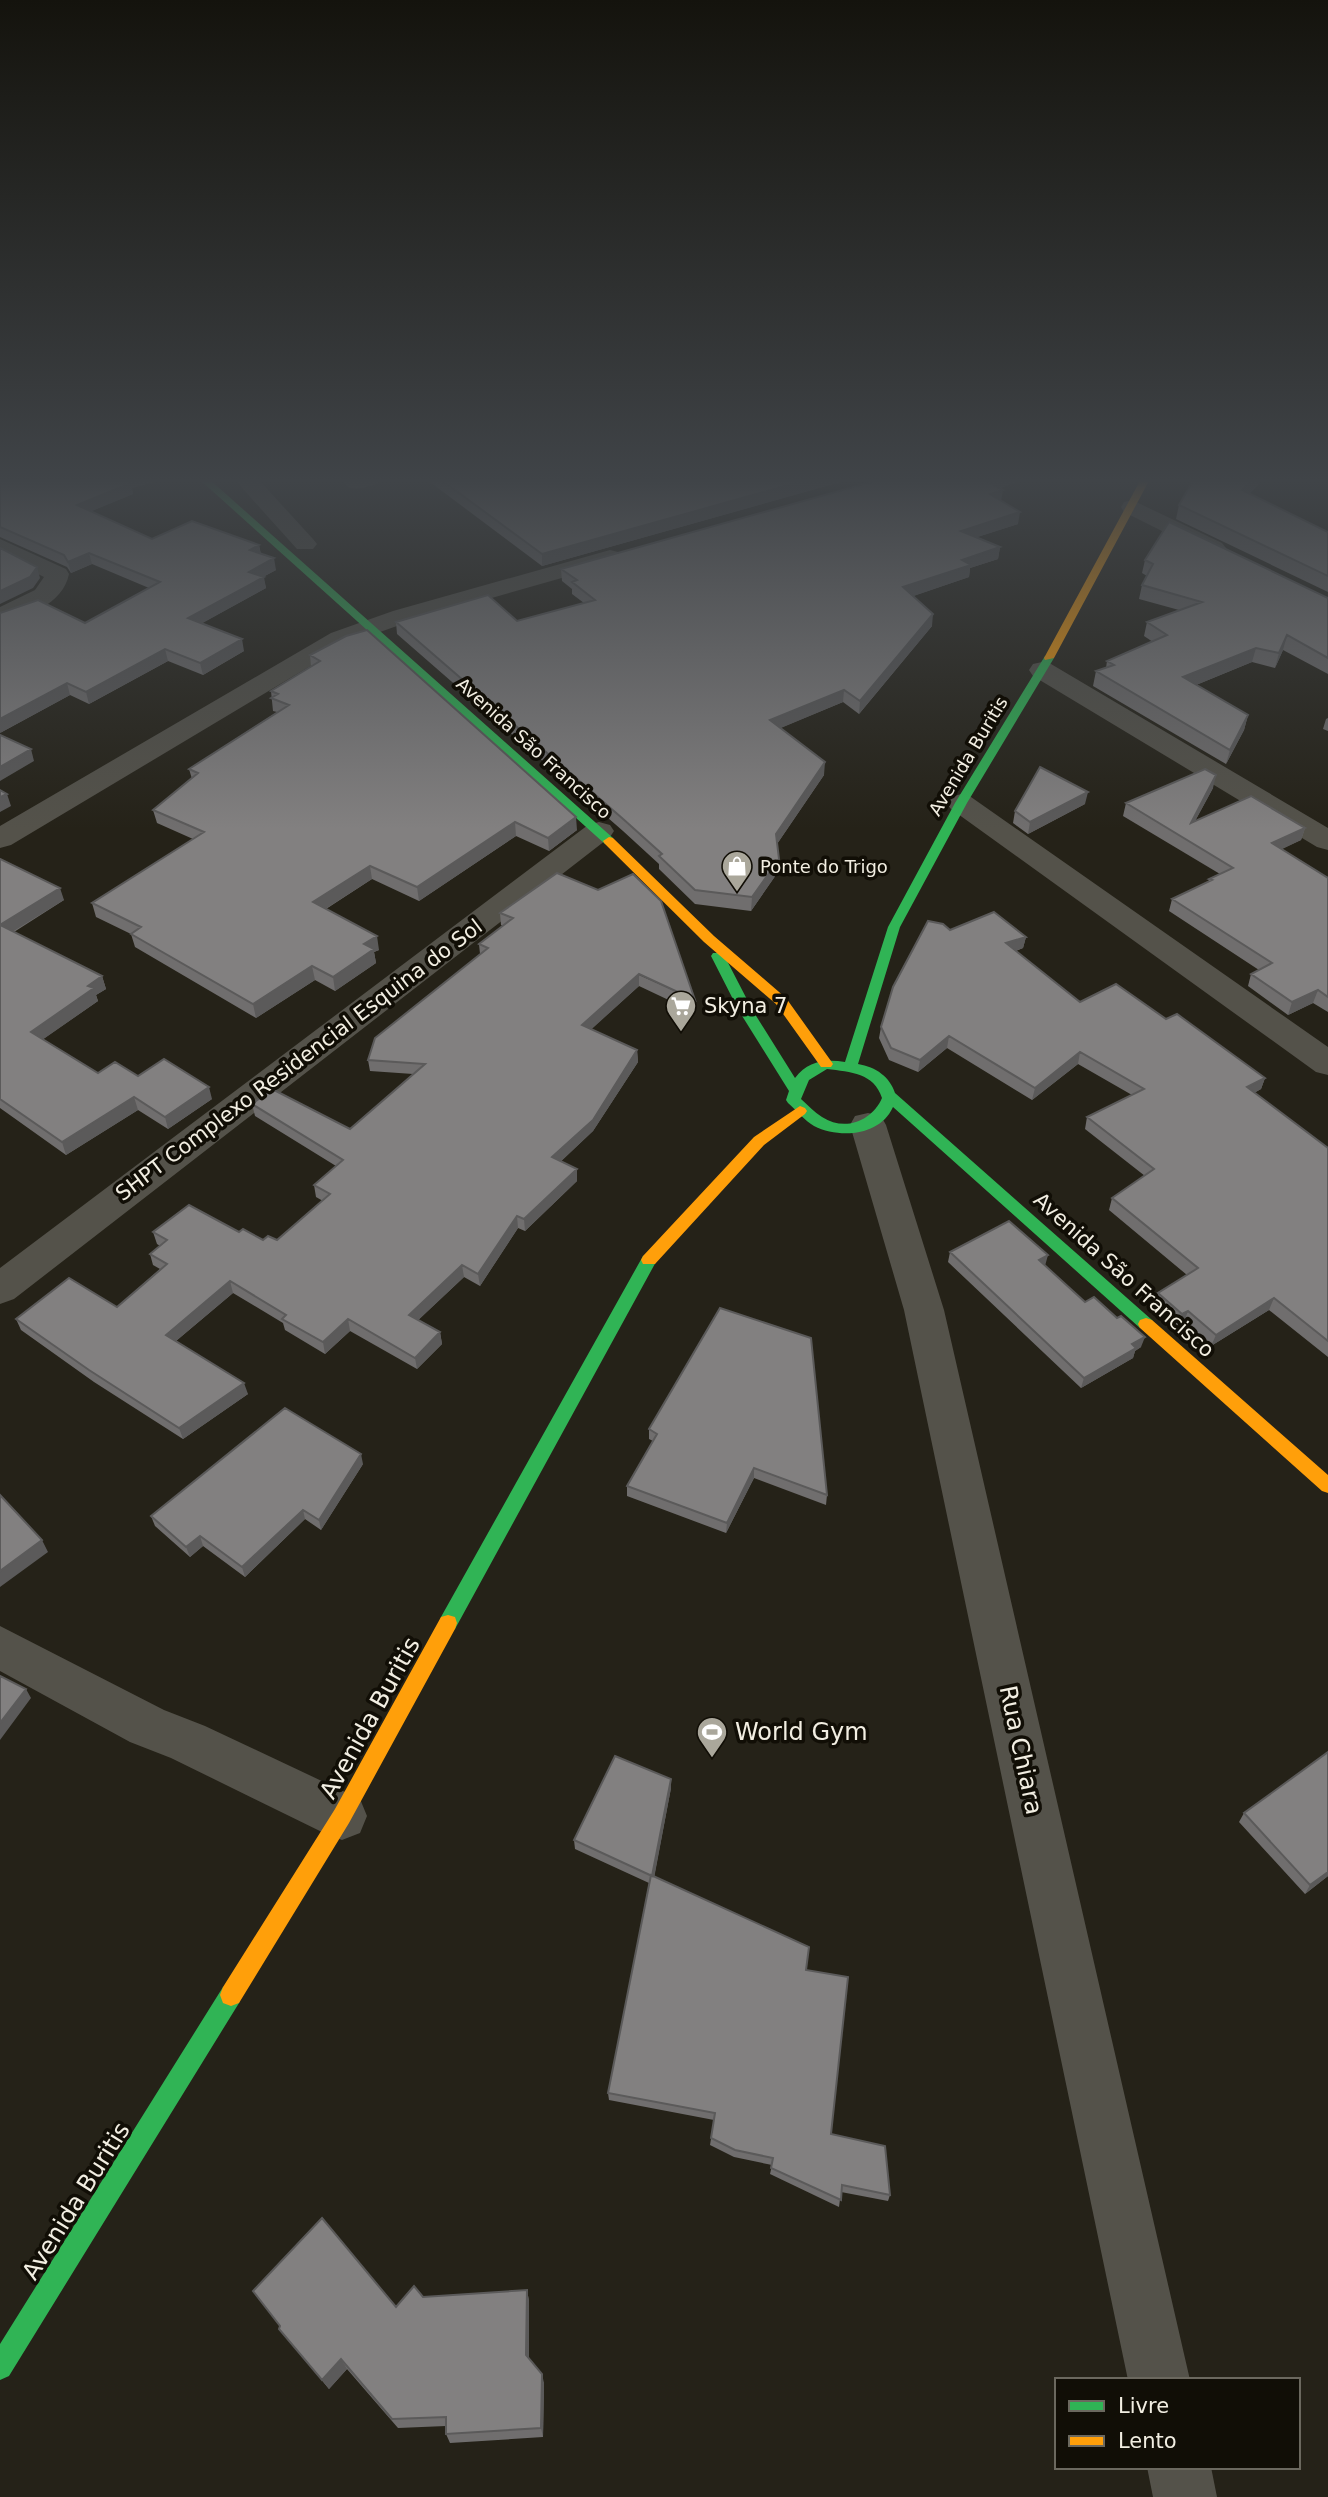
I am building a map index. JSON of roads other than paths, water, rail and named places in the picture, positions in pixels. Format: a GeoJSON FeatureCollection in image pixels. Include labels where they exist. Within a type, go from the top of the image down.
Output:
{"type":"FeatureCollection","features":[{"type":"Feature","properties":{"kind":"street"},"geometry":{"type":"LineString","coordinates":[[0,616],[43,596]]}},
{"type":"Feature","properties":{"kind":"street","name":"Avenida São Francisco"},"geometry":{"type":"LineString","coordinates":[[333,596],[599,831],[709,939],[781,1000],[826,1065]]}},
{"type":"Feature","properties":{"kind":"street"},"geometry":{"type":"LineString","coordinates":[[0,839],[340,638],[368,627],[478,596]]}},
{"type":"Feature","properties":{"kind":"street","name":"Avenida Buritis"},"geometry":{"type":"LineString","coordinates":[[851,1065],[894,927],[961,803],[1042,670],[1083,596]]}},
{"type":"Feature","properties":{"kind":"street"},"geometry":{"type":"LineString","coordinates":[[1042,670],[1328,841]]}},
{"type":"Feature","properties":{"kind":"street"},"geometry":{"type":"LineString","coordinates":[[961,803],[1328,1065]]}},
{"type":"Feature","properties":{"kind":"street","name":"SHPT Complexo Residencial Esquina do Sol"},"geometry":{"type":"LineString","coordinates":[[0,1289],[599,831]]}},
{"type":"Feature","properties":{"kind":"street","name":"Avenida São Francisco"},"geometry":{"type":"LineString","coordinates":[[709,939],[746,1011],[794,1088]]}},
{"type":"Feature","properties":{"kind":"street"},"geometry":{"type":"LineString","coordinates":[[826,1065],[851,1065],[879,1077],[888,1086],[880,1111],[831,1128],[800,1111],[793,1100],[794,1088],[805,1073],[826,1065]]}},
{"type":"Feature","properties":{"kind":"street","name":"Avenida Buritis"},"geometry":{"type":"LineString","coordinates":[[0,2367],[342,1816],[649,1259],[743,1157],[800,1111]]}},
{"type":"Feature","properties":{"kind":"street","name":"Avenida São Francisco"},"geometry":{"type":"LineString","coordinates":[[880,1111],[1328,1486]]}},
{"type":"Feature","properties":{"kind":"street","name":"Rua Chiara"},"geometry":{"type":"LineString","coordinates":[[880,1111],[1160,2378]]}},
{"type":"Feature","properties":{"kind":"street"},"geometry":{"type":"LineString","coordinates":[[0,1647],[147,1726],[342,1816]]}},
{"type":"Feature","properties":{"kind":"street"},"geometry":{"type":"LineString","coordinates":[[1179,2469],[1185,2497]]}},
{"type":"Feature","properties":{"kind":"place","name":"Ponte do Trigo"},"geometry":{"type":"Point","coordinates":[737,893]}},
{"type":"Feature","properties":{"kind":"place","name":"Skyna 7"},"geometry":{"type":"Point","coordinates":[681,1033]}},
{"type":"Feature","properties":{"kind":"place","name":"World Gym"},"geometry":{"type":"Point","coordinates":[712,1759]}}]}
